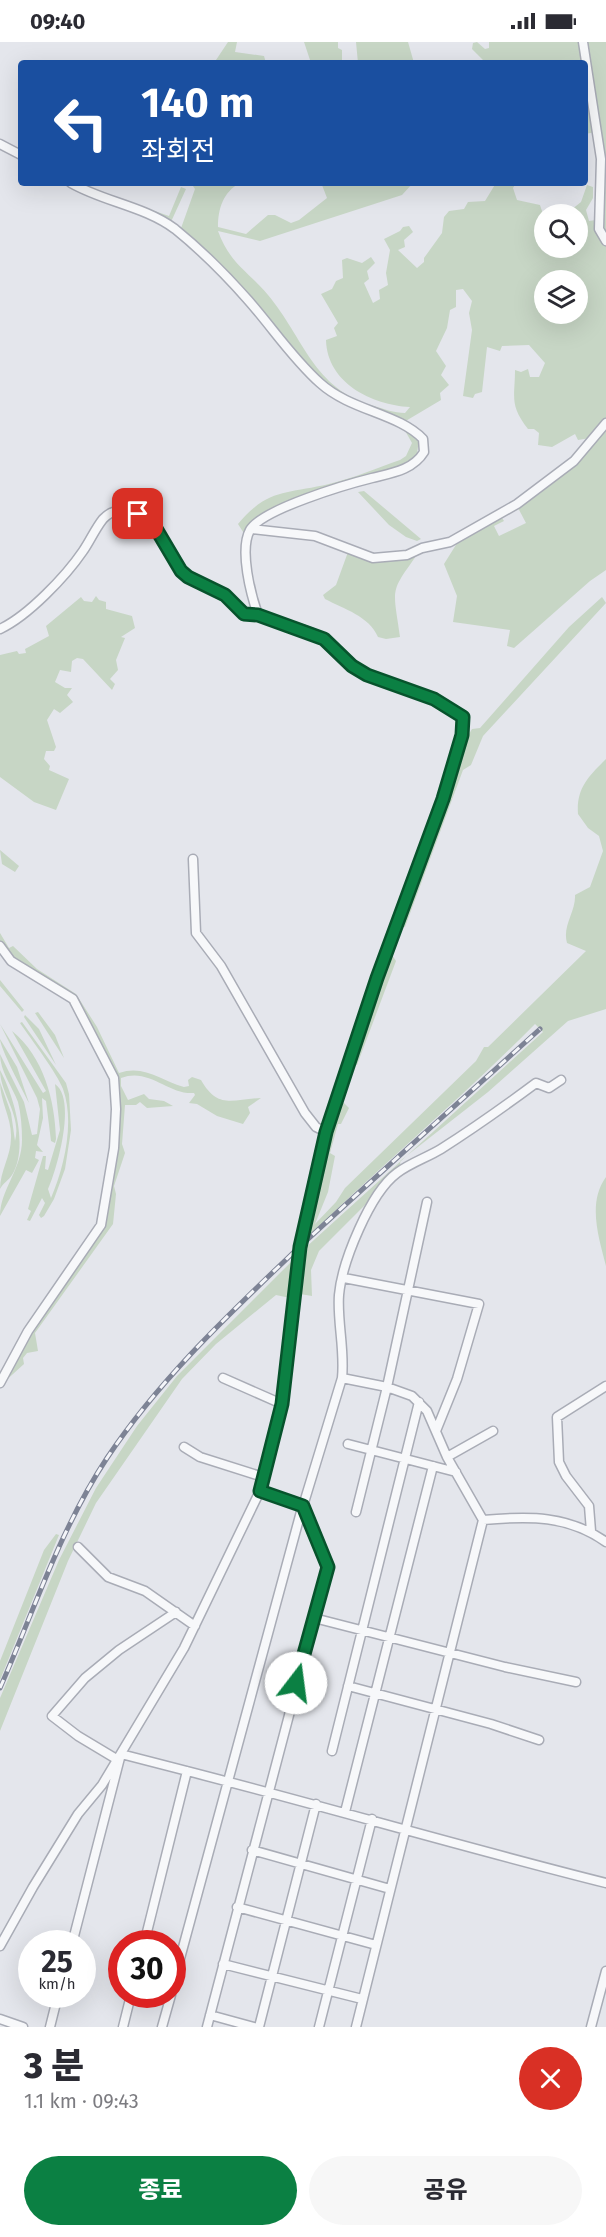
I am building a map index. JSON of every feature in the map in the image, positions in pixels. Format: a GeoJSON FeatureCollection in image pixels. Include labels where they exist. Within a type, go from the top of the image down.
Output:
{"type":"FeatureCollection","features":[{"type":"Feature","properties":{"kind":"street"},"geometry":{"type":"LineString","coordinates":[[584,42],[587,60]]}},
{"type":"Feature","properties":{"kind":"street"},"geometry":{"type":"LineString","coordinates":[[588,70],[601,159],[599,229],[606,241]]}},
{"type":"Feature","properties":{"kind":"street"},"geometry":{"type":"LineString","coordinates":[[0,144],[18,153]]}},
{"type":"Feature","properties":{"kind":"street"},"geometry":{"type":"LineString","coordinates":[[79,186],[155,216],[175,229],[248,299],[284,346],[319,383],[353,405],[403,424],[423,439],[424,452],[409,467],[312,496],[264,518],[251,529],[246,560],[258,615]]}},
{"type":"Feature","properties":{"kind":"street"},"geometry":{"type":"LineString","coordinates":[[251,529],[315,536],[373,558],[407,555],[422,548],[450,542],[518,504],[574,461],[606,423]]}},
{"type":"Feature","properties":{"kind":"street"},"geometry":{"type":"LineString","coordinates":[[0,628],[15,622],[82,552],[103,519],[121,510],[138,514],[155,527],[172,558],[188,577],[225,595],[244,614],[258,615],[324,639],[352,666],[367,675],[434,699],[463,717],[462,735],[443,799],[377,978],[326,1132],[300,1247],[282,1404],[260,1491],[195,1626],[102,1785],[78,1814],[0,1946]]}},
{"type":"Feature","properties":{"kind":"street"},"geometry":{"type":"LineString","coordinates":[[193,859],[196,933],[221,966],[305,1113],[316,1127],[326,1132]]}},
{"type":"Feature","properties":{"kind":"street"},"geometry":{"type":"LineString","coordinates":[[0,946],[11,961],[73,999],[114,1078],[116,1120],[101,1225],[28,1331],[0,1383]]}},
{"type":"Feature","properties":{"kind":"street"},"geometry":{"type":"LineString","coordinates":[[186,1936],[303,1506],[342,1378],[344,1361],[339,1295],[363,1218],[372,1202],[397,1172],[477,1126],[536,1083],[549,1088],[561,1080]]}},
{"type":"Feature","properties":{"kind":"street"},"geometry":{"type":"LineString","coordinates":[[356,1512],[387,1387],[428,1202]]}},
{"type":"Feature","properties":{"kind":"street"},"geometry":{"type":"LineString","coordinates":[[344,1278],[479,1304],[457,1379],[436,1431]]}},
{"type":"Feature","properties":{"kind":"street"},"geometry":{"type":"LineString","coordinates":[[224,1378],[282,1404]]}},
{"type":"Feature","properties":{"kind":"street"},"geometry":{"type":"LineString","coordinates":[[342,1378],[387,1387],[412,1396],[427,1411],[447,1457],[483,1520],[356,2027]]}},
{"type":"Feature","properties":{"kind":"street"},"geometry":{"type":"LineString","coordinates":[[591,1532],[589,1506],[566,1476],[559,1462],[557,1417],[606,1386]]}},
{"type":"Feature","properties":{"kind":"street"},"geometry":{"type":"LineString","coordinates":[[332,1751],[418,1402]]}},
{"type":"Feature","properties":{"kind":"street"},"geometry":{"type":"LineString","coordinates":[[447,1457],[493,1431]]}},
{"type":"Feature","properties":{"kind":"street"},"geometry":{"type":"LineString","coordinates":[[348,1444],[456,1472]]}},
{"type":"Feature","properties":{"kind":"street"},"geometry":{"type":"LineString","coordinates":[[184,1447],[200,1457],[263,1477]]}},
{"type":"Feature","properties":{"kind":"street"},"geometry":{"type":"LineString","coordinates":[[345,1812],[433,1466]]}},
{"type":"Feature","properties":{"kind":"street"},"geometry":{"type":"LineString","coordinates":[[207,2027],[267,1791],[328,1567],[303,1506],[260,1491]]}},
{"type":"Feature","properties":{"kind":"street"},"geometry":{"type":"LineString","coordinates":[[483,1520],[542,1518],[579,1525],[606,1542]]}},
{"type":"Feature","properties":{"kind":"street"},"geometry":{"type":"LineString","coordinates":[[78,1546],[108,1577],[145,1591],[195,1626]]}},
{"type":"Feature","properties":{"kind":"street"},"geometry":{"type":"LineString","coordinates":[[176,1612],[119,1650],[94,1671],[52,1716],[78,1736],[119,1757],[267,1791],[606,1882]]}},
{"type":"Feature","properties":{"kind":"street"},"geometry":{"type":"LineString","coordinates":[[314,1618],[576,1682]]}},
{"type":"Feature","properties":{"kind":"street"},"geometry":{"type":"LineString","coordinates":[[348,1686],[491,1724],[539,1740]]}},
{"type":"Feature","properties":{"kind":"street"},"geometry":{"type":"LineString","coordinates":[[76,1930],[119,1757]]}},
{"type":"Feature","properties":{"kind":"street"},"geometry":{"type":"LineString","coordinates":[[147,1930],[187,1771]]}},
{"type":"Feature","properties":{"kind":"street"},"geometry":{"type":"LineString","coordinates":[[259,2027],[316,1804]]}},
{"type":"Feature","properties":{"kind":"street"},"geometry":{"type":"LineString","coordinates":[[320,2027],[372,1819]]}},
{"type":"Feature","properties":{"kind":"street"},"geometry":{"type":"LineString","coordinates":[[252,1850],[390,1888]]}},
{"type":"Feature","properties":{"kind":"street"},"geometry":{"type":"LineString","coordinates":[[237,1907],[376,1945]]}},
{"type":"Feature","properties":{"kind":"street"},"geometry":{"type":"LineString","coordinates":[[223,1964],[362,1999]]}},
{"type":"Feature","properties":{"kind":"street"},"geometry":{"type":"LineString","coordinates":[[591,2027],[606,1971]]}},
{"type":"Feature","properties":{"kind":"street"},"geometry":{"type":"LineString","coordinates":[[50,2027],[55,2008]]}},
{"type":"Feature","properties":{"kind":"street"},"geometry":{"type":"LineString","coordinates":[[123,2027],[128,2008]]}},
{"type":"Feature","properties":{"kind":"street"},"geometry":{"type":"LineString","coordinates":[[162,2027],[167,2008]]}},
{"type":"Feature","properties":{"kind":"street"},"geometry":{"type":"LineString","coordinates":[[210,2015],[254,2027]]}},
{"type":"Feature","properties":{"kind":"street"},"geometry":{"type":"LineString","coordinates":[[0,2019],[23,2027]]}},
{"type":"Feature","properties":{"kind":"green space"},"geometry":{"type":"Polygon","coordinates":[[[228,42],[237,42],[235,52],[264,56],[265,60],[216,60],[228,42]]]}},
{"type":"Feature","properties":{"kind":"green space"},"geometry":{"type":"Polygon","coordinates":[[[304,42],[338,42],[338,48],[342,50],[342,60],[310,60],[304,42]]]}},
{"type":"Feature","properties":{"kind":"green space"},"geometry":{"type":"Polygon","coordinates":[[[356,42],[408,42],[413,60],[358,60],[356,42]]]}},
{"type":"Feature","properties":{"kind":"green space"},"geometry":{"type":"Polygon","coordinates":[[[477,42],[485,49],[489,48],[489,42],[582,42],[585,60],[483,60],[472,49],[473,43],[477,42]]]}},
{"type":"Feature","properties":{"kind":"green space"},"geometry":{"type":"Polygon","coordinates":[[[585,42],[606,42],[606,239],[603,235],[603,179],[585,42]]]}},
{"type":"Feature","properties":{"kind":"green space"},"geometry":{"type":"Polygon","coordinates":[[[588,83],[596,132],[588,133],[588,83]]]}},
{"type":"Feature","properties":{"kind":"green space"},"geometry":{"type":"Polygon","coordinates":[[[588,185],[593,187],[593,198],[588,207],[588,204],[578,204],[588,185]]]}},
{"type":"Feature","properties":{"kind":"green space"},"geometry":{"type":"Polygon","coordinates":[[[88,186],[88,188],[169,216],[181,187],[186,189],[170,224],[82,187],[88,186]]]}},
{"type":"Feature","properties":{"kind":"green space"},"geometry":{"type":"Polygon","coordinates":[[[193,186],[236,186],[229,191],[223,202],[218,227],[246,234],[268,215],[275,215],[291,223],[299,220],[327,198],[322,186],[410,186],[402,195],[260,241],[218,231],[228,252],[268,295],[323,375],[353,398],[385,410],[405,413],[410,407],[381,402],[354,389],[343,380],[328,355],[326,340],[337,336],[334,328],[338,323],[321,294],[332,289],[336,281],[343,278],[342,260],[347,258],[362,263],[371,257],[375,263],[367,271],[369,279],[364,283],[373,303],[380,299],[379,290],[388,285],[386,273],[390,250],[384,239],[403,227],[409,226],[413,232],[404,240],[405,247],[398,250],[417,268],[424,262],[424,258],[442,233],[444,217],[449,211],[464,209],[468,202],[485,201],[494,186],[514,186],[517,200],[535,204],[534,258],[588,258],[588,217],[589,221],[596,220],[606,244],[606,420],[590,438],[578,440],[575,434],[552,447],[538,445],[539,433],[534,429],[528,429],[522,421],[514,401],[515,370],[521,372],[528,369],[530,377],[539,377],[545,363],[529,345],[502,346],[500,351],[487,347],[482,392],[475,394],[473,398],[463,396],[472,330],[469,313],[472,301],[463,289],[456,290],[456,307],[450,310],[447,328],[436,351],[446,366],[441,375],[449,385],[440,393],[441,400],[404,422],[354,404],[320,381],[180,231],[195,189],[193,186]]]}},
{"type":"Feature","properties":{"kind":"green space"},"geometry":{"type":"Polygon","coordinates":[[[606,426],[606,570],[590,581],[514,648],[507,646],[510,630],[453,622],[457,596],[444,564],[459,540],[500,515],[504,521],[494,526],[499,536],[526,523],[517,506],[606,426]]]}},
{"type":"Feature","properties":{"kind":"green space"},"geometry":{"type":"Polygon","coordinates":[[[403,427],[419,439],[417,454],[407,464],[305,495],[245,535],[238,524],[259,504],[279,494],[338,482],[400,460],[406,456],[412,443],[403,427]]]}},
{"type":"Feature","properties":{"kind":"green space"},"geometry":{"type":"Polygon","coordinates":[[[364,491],[421,539],[417,541],[406,537],[389,525],[358,492],[364,491]]]}},
{"type":"Feature","properties":{"kind":"green space"},"geometry":{"type":"Polygon","coordinates":[[[348,552],[367,558],[419,552],[402,576],[396,591],[400,637],[386,639],[378,637],[362,618],[325,599],[323,595],[336,585],[348,552]]]}},
{"type":"Feature","properties":{"kind":"green space"},"geometry":{"type":"Polygon","coordinates":[[[96,596],[99,600],[106,602],[106,609],[132,616],[135,628],[121,637],[125,638],[116,660],[118,670],[110,679],[115,684],[112,690],[83,659],[77,658],[72,661],[71,672],[60,670],[55,682],[65,688],[72,688],[67,695],[73,702],[60,713],[54,709],[47,720],[56,747],[54,751],[46,751],[44,759],[50,766],[49,770],[69,779],[56,810],[34,802],[0,777],[0,655],[17,651],[19,654],[26,653],[25,649],[49,636],[46,626],[81,597],[84,601],[92,602],[96,596]]]}},
{"type":"Feature","properties":{"kind":"green space"},"geometry":{"type":"Polygon","coordinates":[[[602,597],[606,603],[483,736],[471,765],[463,770],[405,927],[401,927],[447,799],[460,749],[472,729],[480,728],[569,627],[602,597]]]}},
{"type":"Feature","properties":{"kind":"green space"},"geometry":{"type":"Polygon","coordinates":[[[606,759],[606,1009],[568,1021],[488,1092],[407,1156],[543,1032],[535,1024],[305,1240],[339,1098],[349,1108],[341,1124],[338,1124],[330,1153],[335,1156],[328,1192],[315,1224],[336,1202],[345,1188],[476,1061],[484,1047],[488,1047],[586,951],[567,943],[566,931],[575,895],[590,887],[603,851],[599,836],[588,828],[578,814],[578,805],[585,783],[606,759]]]}},
{"type":"Feature","properties":{"kind":"green space"},"geometry":{"type":"Polygon","coordinates":[[[0,850],[19,866],[15,872],[2,864],[0,850]]]}},
{"type":"Feature","properties":{"kind":"green space"},"geometry":{"type":"Polygon","coordinates":[[[0,933],[9,948],[13,946],[37,969],[76,994],[97,1027],[119,1073],[145,1072],[184,1087],[189,1086],[188,1080],[192,1077],[201,1080],[214,1096],[227,1101],[261,1098],[248,1107],[250,1113],[243,1124],[217,1116],[197,1104],[189,1103],[194,1093],[176,1090],[141,1076],[121,1078],[121,1086],[128,1100],[144,1094],[149,1099],[164,1101],[173,1106],[147,1108],[140,1102],[136,1105],[125,1105],[122,1144],[125,1153],[114,1186],[116,1194],[113,1224],[35,1333],[38,1351],[27,1353],[23,1358],[24,1364],[2,1384],[31,1332],[97,1236],[118,1098],[78,1003],[8,954],[0,942],[0,933]]]}},
{"type":"Feature","properties":{"kind":"green space"},"geometry":{"type":"Polygon","coordinates":[[[390,952],[396,961],[357,1065],[354,1064],[390,952]]]}},
{"type":"Feature","properties":{"kind":"green space"},"geometry":{"type":"Polygon","coordinates":[[[0,980],[24,1010],[22,1012],[0,986],[0,980]]]}},
{"type":"Feature","properties":{"kind":"green space"},"geometry":{"type":"Polygon","coordinates":[[[38,1012],[55,1035],[64,1058],[35,1013],[38,1012]]]}},
{"type":"Feature","properties":{"kind":"green space"},"geometry":{"type":"Polygon","coordinates":[[[25,1015],[39,1029],[56,1065],[24,1017],[25,1015]]]}},
{"type":"Feature","properties":{"kind":"green space"},"geometry":{"type":"Polygon","coordinates":[[[22,1022],[66,1083],[69,1094],[71,1130],[65,1169],[54,1199],[41,1218],[39,1215],[45,1203],[42,1198],[30,1221],[27,1220],[31,1211],[28,1209],[43,1156],[46,1156],[45,1169],[48,1170],[60,1130],[55,1084],[61,1092],[65,1119],[60,1151],[48,1189],[51,1198],[64,1159],[68,1116],[60,1082],[20,1023],[22,1022]]]}},
{"type":"Feature","properties":{"kind":"green space"},"geometry":{"type":"Polygon","coordinates":[[[0,1024],[43,1093],[46,1091],[12,1031],[23,1042],[40,1067],[50,1095],[56,1139],[55,1143],[51,1141],[46,1101],[42,1098],[43,1118],[37,1145],[43,1152],[36,1151],[35,1158],[39,1160],[32,1173],[26,1170],[0,1216],[3,1197],[19,1160],[22,1140],[18,1102],[4,1072],[0,1054],[24,1102],[32,1135],[37,1134],[40,1109],[37,1098],[0,1024]]]}},
{"type":"Feature","properties":{"kind":"green space"},"geometry":{"type":"Polygon","coordinates":[[[0,1039],[17,1067],[29,1103],[8,1060],[0,1039]]]}},
{"type":"Feature","properties":{"kind":"green space"},"geometry":{"type":"Polygon","coordinates":[[[0,1070],[10,1093],[18,1122],[19,1150],[17,1164],[12,1175],[0,1189],[11,1131],[0,1082],[11,1113],[15,1141],[16,1123],[3,1087],[0,1070]]]}},
{"type":"Feature","properties":{"kind":"green space"},"geometry":{"type":"Polygon","coordinates":[[[400,1162],[401,1169],[319,1251],[311,1270],[312,1296],[300,1294],[304,1249],[400,1162]]]}},
{"type":"Feature","properties":{"kind":"green space"},"geometry":{"type":"Polygon","coordinates":[[[606,1177],[606,1266],[596,1221],[596,1209],[600,1187],[606,1177]]]}},
{"type":"Feature","properties":{"kind":"green space"},"geometry":{"type":"Polygon","coordinates":[[[295,1258],[290,1298],[276,1295],[216,1344],[182,1379],[96,1503],[68,1561],[0,1731],[0,1698],[59,1560],[96,1488],[137,1426],[177,1376],[295,1258]]]}},
{"type":"Feature","properties":{"kind":"green space"},"geometry":{"type":"Polygon","coordinates":[[[56,1534],[59,1535],[0,1680],[0,1661],[44,1550],[56,1534]]]}},
{"type":"Feature","properties":{"kind":"railway"},"geometry":{"type":"LineString","coordinates":[[0,1688],[61,1542],[90,1485],[127,1429],[171,1375],[219,1324],[295,1251],[540,1029]]}},
{"type":"Feature","properties":{"kind":"route"},"geometry":{"type":"LineString","coordinates":[[138,514],[155,527],[181,571],[197,582],[225,595],[236,603],[244,614],[258,615],[324,639],[352,666],[390,685],[434,699],[456,711],[463,717],[464,724],[429,840],[377,978],[351,1061],[338,1090],[300,1247],[290,1351],[282,1404],[260,1491],[303,1506],[306,1519],[328,1567],[296,1683]]}}]}
